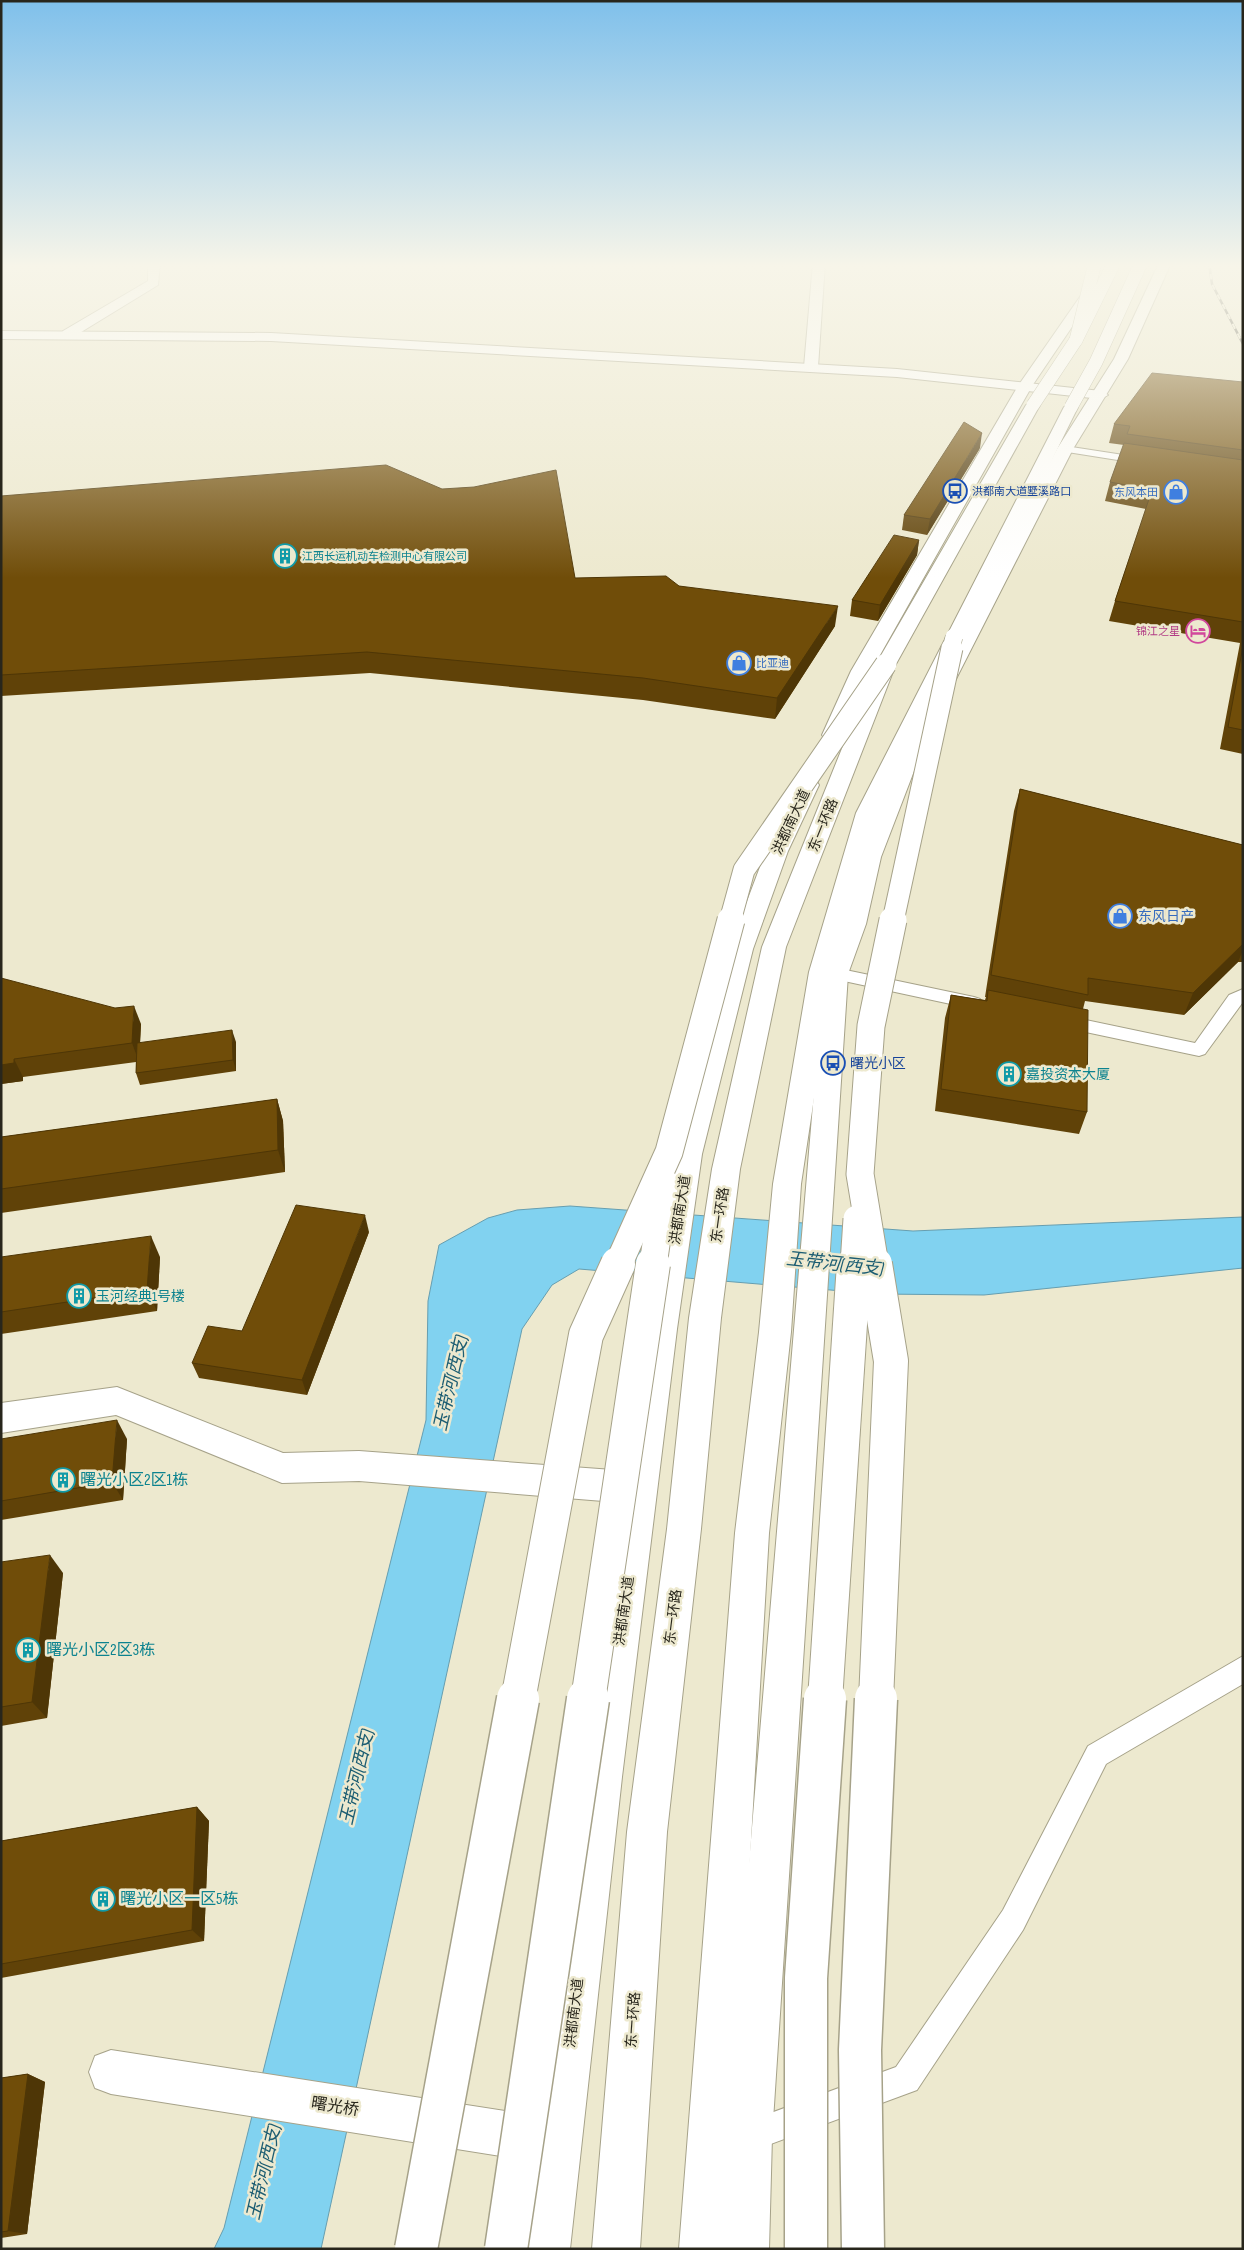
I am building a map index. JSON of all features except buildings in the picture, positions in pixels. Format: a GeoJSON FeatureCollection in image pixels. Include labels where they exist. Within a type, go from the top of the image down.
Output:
{"type":"FeatureCollection","features":[{"type":"Feature","properties":{"kind":"main road"},"geometry":{"type":"LineString","coordinates":[[632,368],[1101,395]]}},
{"type":"Feature","properties":{"kind":"main road"},"geometry":{"type":"LineString","coordinates":[[825,368],[897,373],[1022,391],[1094,409]]}},
{"type":"Feature","properties":{"kind":"main road","name":"洪都南大道"},"geometry":{"type":"LineString","coordinates":[[546,2249],[602,1777],[661,1329],[679,1153],[741,949],[777,851],[861,671],[1022,391],[1038,368]]}},
{"type":"Feature","properties":{"kind":"main road","name":"东一环路"},"geometry":{"type":"LineString","coordinates":[[616,2249],[646,1832],[684,1529],[705,1318],[726,1169],[774,947],[886,664],[1033,405],[1057,368]]}},
{"type":"Feature","properties":{"kind":"main road"},"geometry":{"type":"LineString","coordinates":[[703,2249],[752,1533],[775,1332],[787,1184],[821,972],[867,813],[1048,450],[1093,368]]}},
{"type":"Feature","properties":{"kind":"main road"},"geometry":{"type":"LineString","coordinates":[[745,2249],[749,2136],[836,974],[854,924],[870,857],[919,732],[1065,449],[1094,409],[1115,368]]}},
{"type":"Feature","properties":{"kind":"main road"},"geometry":{"type":"LineString","coordinates":[[806,2249],[806,1978],[871,1026],[954,637]]}},
{"type":"Feature","properties":{"kind":"main road"},"geometry":{"type":"LineString","coordinates":[[506,2249],[679,1153],[744,870],[886,664]]}},
{"type":"Feature","properties":{"kind":"main road"},"geometry":{"type":"LineString","coordinates":[[416,2249],[586,1335],[679,1153]]}},
{"type":"Feature","properties":{"kind":"main road"},"geometry":{"type":"LineString","coordinates":[[860,1174],[892,1361],[860,2050],[864,2249]]}},
{"type":"Feature","properties":{"kind":"main road"},"geometry":{"type":"LineString","coordinates":[[1,1418],[117,1401],[282,1468],[359,1466],[640,1488]]}},
{"type":"Feature","properties":{"kind":"main road","name":"曙光桥"},"geometry":{"type":"LineString","coordinates":[[111,2072],[559,2142]]}},
{"type":"Feature","properties":{"kind":"lane"},"geometry":{"type":"LineString","coordinates":[[1065,449],[1154,462]]}},
{"type":"Feature","properties":{"kind":"lane"},"geometry":{"type":"LineString","coordinates":[[836,974],[989,1006]]}},
{"type":"Feature","properties":{"kind":"lane"},"geometry":{"type":"LineString","coordinates":[[1046,1018],[1199,1050],[1235,999],[1243,995]]}},
{"type":"Feature","properties":{"kind":"lane"},"geometry":{"type":"LineString","coordinates":[[749,2136],[906,2079],[1012,1920],[1097,1755],[1243,1669]]}},
{"type":"Feature","properties":{"kind":"water","name":"玉带河(西支)"},"geometry":{"type":"Polygon","coordinates":[[[570,1206],[913,1231],[1243,1217],[1243,1268],[984,1295],[878,1294],[579,1269],[552,1285],[522,1329],[321,2249],[214,2249],[224,2228],[426,1420],[428,1301],[439,1245],[488,1218],[517,1210],[570,1206]]]}},
{"type":"Feature","properties":{"kind":"place","name":"洪都南大道墅溪路口"},"geometry":{"type":"Point","coordinates":[955,491]}},
{"type":"Feature","properties":{"kind":"place","name":"东风本田"},"geometry":{"type":"Point","coordinates":[1176,492]}},
{"type":"Feature","properties":{"kind":"place","name":"江西长运机动车检测中心有限公司"},"geometry":{"type":"Point","coordinates":[285,556]}},
{"type":"Feature","properties":{"kind":"place","name":"锦江之星"},"geometry":{"type":"Point","coordinates":[1198,631]}},
{"type":"Feature","properties":{"kind":"place","name":"比亚迪"},"geometry":{"type":"Point","coordinates":[739,663]}},
{"type":"Feature","properties":{"kind":"place","name":"东风日产"},"geometry":{"type":"Point","coordinates":[1120,916]}},
{"type":"Feature","properties":{"kind":"place","name":"曙光小区"},"geometry":{"type":"Point","coordinates":[833,1063]}},
{"type":"Feature","properties":{"kind":"place","name":"嘉投资本大厦"},"geometry":{"type":"Point","coordinates":[1009,1074]}},
{"type":"Feature","properties":{"kind":"place","name":"玉河经典1号楼"},"geometry":{"type":"Point","coordinates":[79,1296]}},
{"type":"Feature","properties":{"kind":"place","name":"曙光小区2区1栋"},"geometry":{"type":"Point","coordinates":[63,1480]}},
{"type":"Feature","properties":{"kind":"place","name":"曙光小区2区3栋"},"geometry":{"type":"Point","coordinates":[28,1650]}},
{"type":"Feature","properties":{"kind":"place","name":"曙光小区一区5栋"},"geometry":{"type":"Point","coordinates":[103,1899]}}]}
